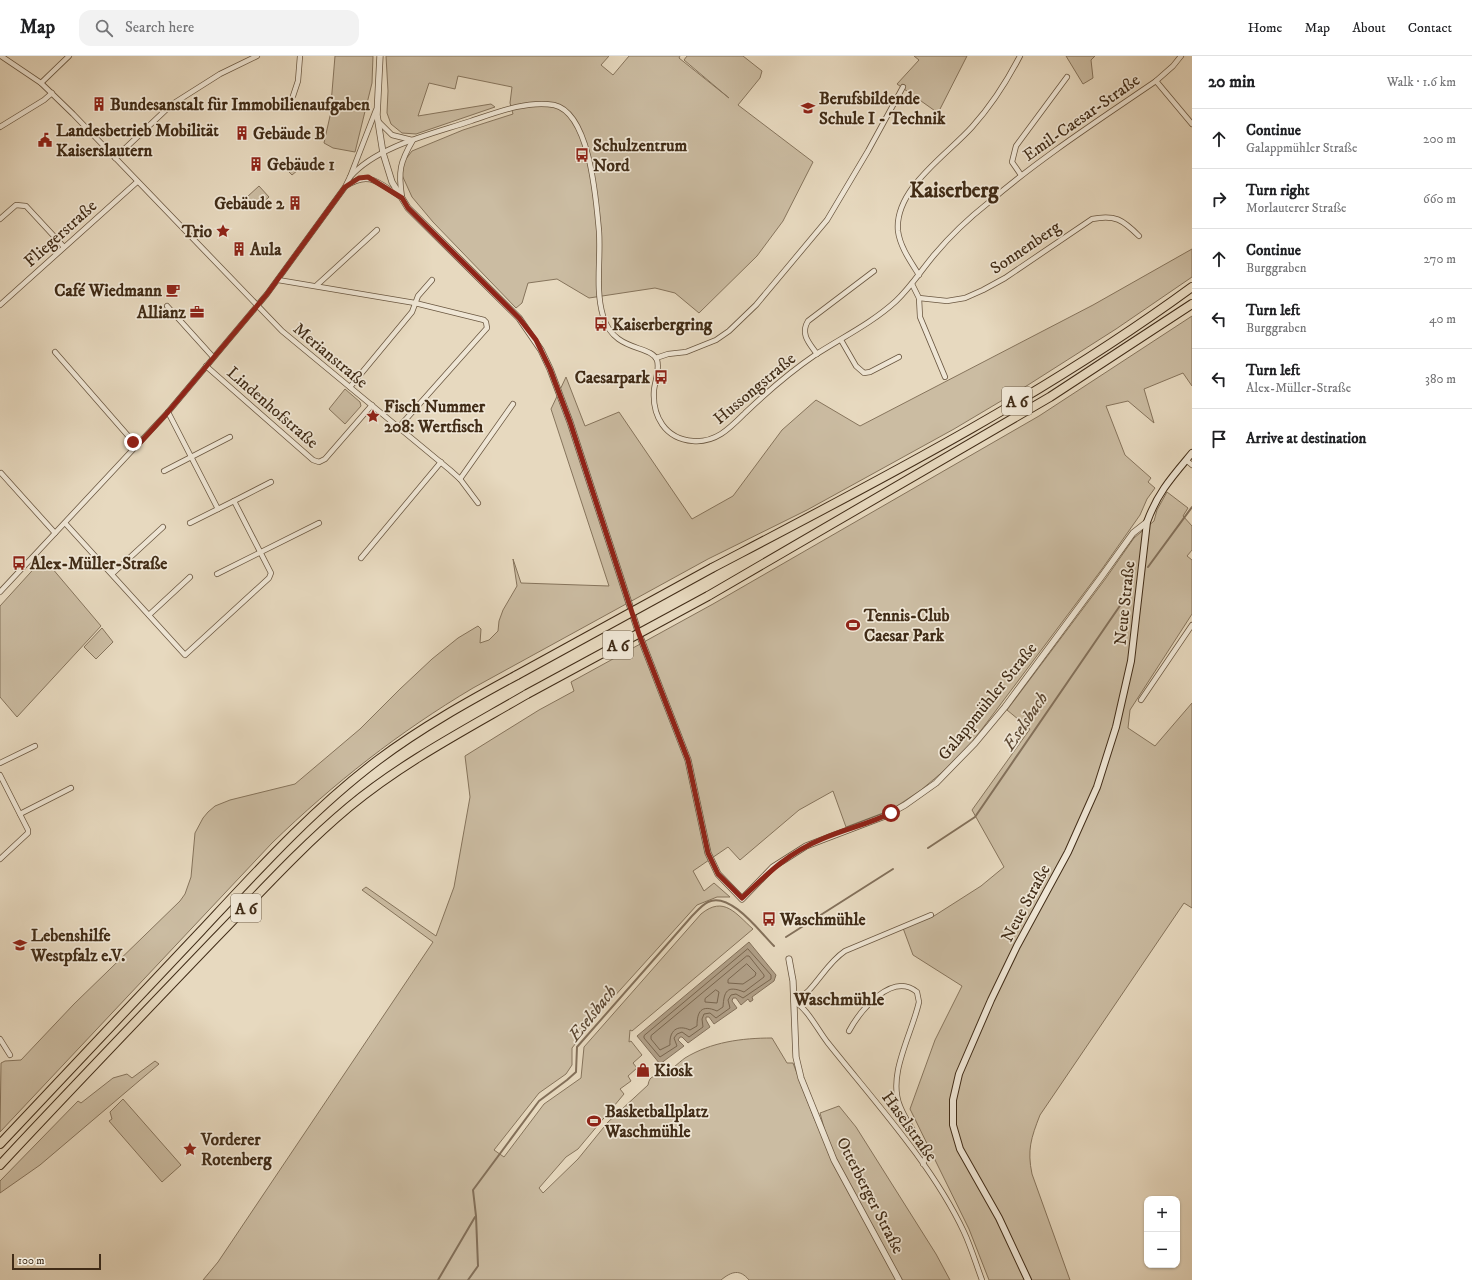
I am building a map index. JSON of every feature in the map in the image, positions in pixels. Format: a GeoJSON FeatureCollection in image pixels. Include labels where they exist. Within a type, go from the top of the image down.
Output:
{"type":"FeatureCollection","features":[{"type":"Feature","properties":{"kind":"highway","name":"A 6"},"geometry":{"type":"LineString","coordinates":[[0,1144],[259,869],[326,803],[378,760],[455,709],[712,568],[892,473],[1001,411],[1089,356],[1192,288]]}},
{"type":"Feature","properties":{"kind":"highway","name":"A 6"},"geometry":{"type":"LineString","coordinates":[[0,1165],[296,855],[329,824],[370,791],[399,771],[528,694],[708,596],[1050,397],[1192,304]]}},
{"type":"Feature","properties":{"kind":"main road"},"geometry":{"type":"LineString","coordinates":[[1147,522],[1155,502],[1163,488],[1192,454]]}},
{"type":"Feature","properties":{"kind":"main road","name":"Neue Straße"},"geometry":{"type":"LineString","coordinates":[[1028,1280],[999,1218],[960,1149],[953,1125],[953,1100],[959,1074],[991,1000],[1017,946],[1068,852],[1097,787],[1116,727],[1131,661],[1147,522]]}},
{"type":"Feature","properties":{"kind":"street","name":"Merianstraße"},"geometry":{"type":"LineString","coordinates":[[1,56],[41,83],[52,93],[282,331],[441,462],[460,479],[478,503]]}},
{"type":"Feature","properties":{"kind":"street"},"geometry":{"type":"LineString","coordinates":[[41,83],[69,56]]}},
{"type":"Feature","properties":{"kind":"street"},"geometry":{"type":"LineString","coordinates":[[115,158],[171,105],[220,74],[257,56]]}},
{"type":"Feature","properties":{"kind":"street"},"geometry":{"type":"LineString","coordinates":[[293,96],[298,81],[300,56]]}},
{"type":"Feature","properties":{"kind":"street"},"geometry":{"type":"LineString","coordinates":[[380,56],[378,121],[383,153],[392,182],[402,198]]}},
{"type":"Feature","properties":{"kind":"street"},"geometry":{"type":"LineString","coordinates":[[919,275],[909,258],[898,232],[901,208],[906,197],[917,183],[972,127],[1004,84],[1020,56]]}},
{"type":"Feature","properties":{"kind":"street","name":"Emil-Caesar-Straße"},"geometry":{"type":"LineString","coordinates":[[899,298],[952,236],[1021,175],[1156,81],[1173,66],[1181,56]]}},
{"type":"Feature","properties":{"kind":"street","name":"Emil-Caesar-Straße"},"geometry":{"type":"LineString","coordinates":[[1021,175],[1012,162],[1016,146],[1067,77]]}},
{"type":"Feature","properties":{"kind":"street","name":"Emil-Caesar-Straße"},"geometry":{"type":"LineString","coordinates":[[1156,81],[1192,124]]}},
{"type":"Feature","properties":{"kind":"street"},"geometry":{"type":"LineString","coordinates":[[350,177],[362,166],[383,153],[413,140],[525,106],[552,105],[563,108],[576,122],[584,141],[593,184],[599,232],[600,304],[605,323],[614,336],[628,346],[649,352],[656,358],[668,354],[686,352],[716,340],[729,331],[756,305],[790,266],[831,214],[903,87]]}},
{"type":"Feature","properties":{"kind":"street"},"geometry":{"type":"LineString","coordinates":[[0,128],[44,100],[52,93]]}},
{"type":"Feature","properties":{"kind":"street"},"geometry":{"type":"LineString","coordinates":[[0,592],[168,412],[278,280],[345,187],[378,106]]}},
{"type":"Feature","properties":{"kind":"street"},"geometry":{"type":"LineString","coordinates":[[378,121],[392,135],[413,140]]}},
{"type":"Feature","properties":{"kind":"street"},"geometry":{"type":"LineString","coordinates":[[402,198],[399,181],[401,163],[413,140]]}},
{"type":"Feature","properties":{"kind":"street"},"geometry":{"type":"LineString","coordinates":[[345,187],[359,178],[368,177],[402,198]]}},
{"type":"Feature","properties":{"kind":"street","name":"Fliegerstraße"},"geometry":{"type":"LineString","coordinates":[[0,305],[137,182]]}},
{"type":"Feature","properties":{"kind":"street","name":"Galappmühler Straße"},"geometry":{"type":"LineString","coordinates":[[402,198],[408,208],[519,318],[541,350],[550,369],[570,422],[639,634],[688,760],[708,853],[718,874],[742,898],[773,868],[806,846],[885,816],[905,805],[936,783],[975,743],[1000,713],[1102,576],[1132,532],[1147,522]]}},
{"type":"Feature","properties":{"kind":"street"},"geometry":{"type":"LineString","coordinates":[[0,219],[16,205],[26,206],[64,247]]}},
{"type":"Feature","properties":{"kind":"street","name":"Sonnenberg"},"geometry":{"type":"LineString","coordinates":[[919,298],[947,301],[965,298],[983,290],[1005,278],[1092,219],[1101,217],[1115,218],[1126,223],[1138,236]]}},
{"type":"Feature","properties":{"kind":"street"},"geometry":{"type":"LineString","coordinates":[[317,285],[377,230]]}},
{"type":"Feature","properties":{"kind":"street","name":"Hussongstraße"},"geometry":{"type":"LineString","coordinates":[[817,354],[806,339],[804,333],[808,321],[874,271]]}},
{"type":"Feature","properties":{"kind":"street"},"geometry":{"type":"LineString","coordinates":[[278,280],[317,285],[415,303],[484,320],[487,328],[399,427]]}},
{"type":"Feature","properties":{"kind":"street"},"geometry":{"type":"LineString","coordinates":[[350,387],[412,312],[418,296],[432,280]]}},
{"type":"Feature","properties":{"kind":"street"},"geometry":{"type":"LineString","coordinates":[[912,284],[919,298],[920,317],[945,378]]}},
{"type":"Feature","properties":{"kind":"street","name":"Hussongstraße"},"geometry":{"type":"LineString","coordinates":[[656,358],[658,366],[654,404],[657,417],[671,434],[691,441],[704,441],[724,433],[770,389],[817,354],[865,326],[899,298]]}},
{"type":"Feature","properties":{"kind":"street"},"geometry":{"type":"LineString","coordinates":[[168,306],[213,357]]}},
{"type":"Feature","properties":{"kind":"street"},"geometry":{"type":"LineString","coordinates":[[841,340],[856,366],[864,373],[870,372],[899,357]]}},
{"type":"Feature","properties":{"kind":"street"},"geometry":{"type":"LineString","coordinates":[[55,352],[137,446]]}},
{"type":"Feature","properties":{"kind":"street","name":"Lindenhofstraße"},"geometry":{"type":"LineString","coordinates":[[206,366],[313,460],[319,462],[325,459],[372,405]]}},
{"type":"Feature","properties":{"kind":"street"},"geometry":{"type":"LineString","coordinates":[[460,479],[513,404]]}},
{"type":"Feature","properties":{"kind":"street"},"geometry":{"type":"LineString","coordinates":[[168,412],[218,509]]}},
{"type":"Feature","properties":{"kind":"street"},"geometry":{"type":"LineString","coordinates":[[164,471],[230,437]]}},
{"type":"Feature","properties":{"kind":"street"},"geometry":{"type":"LineString","coordinates":[[1186,460],[1192,465]]}},
{"type":"Feature","properties":{"kind":"street"},"geometry":{"type":"LineString","coordinates":[[361,558],[441,462]]}},
{"type":"Feature","properties":{"kind":"street"},"geometry":{"type":"LineString","coordinates":[[1,473],[55,533]]}},
{"type":"Feature","properties":{"kind":"street"},"geometry":{"type":"LineString","coordinates":[[190,523],[271,482]]}},
{"type":"Feature","properties":{"kind":"street"},"geometry":{"type":"LineString","coordinates":[[65,523],[185,655],[269,578],[271,573],[234,501]]}},
{"type":"Feature","properties":{"kind":"street"},"geometry":{"type":"LineString","coordinates":[[217,574],[319,523]]}},
{"type":"Feature","properties":{"kind":"street"},"geometry":{"type":"LineString","coordinates":[[112,574],[163,527]]}},
{"type":"Feature","properties":{"kind":"street"},"geometry":{"type":"LineString","coordinates":[[149,615],[190,577]]}},
{"type":"Feature","properties":{"kind":"street"},"geometry":{"type":"LineString","coordinates":[[1141,700],[1192,625]]}},
{"type":"Feature","properties":{"kind":"street"},"geometry":{"type":"LineString","coordinates":[[0,763],[35,746]]}},
{"type":"Feature","properties":{"kind":"street"},"geometry":{"type":"LineString","coordinates":[[0,776],[28,832],[0,859]]}},
{"type":"Feature","properties":{"kind":"street"},"geometry":{"type":"LineString","coordinates":[[20,814],[71,788]]}},
{"type":"Feature","properties":{"kind":"street"},"geometry":{"type":"LineString","coordinates":[[794,1002],[809,991],[833,960],[845,951],[931,915]]}},
{"type":"Feature","properties":{"kind":"street","name":"Otterberger Straße"},"geometry":{"type":"LineString","coordinates":[[789,959],[793,981],[796,1057],[801,1078],[834,1160],[899,1280]]}},
{"type":"Feature","properties":{"kind":"street"},"geometry":{"type":"LineString","coordinates":[[849,1031],[864,1009],[886,990],[896,986],[904,987],[917,992],[919,1002],[895,1082],[895,1093],[900,1108],[923,1146],[926,1155],[923,1164]]}},
{"type":"Feature","properties":{"kind":"street","name":"Haselstraße"},"geometry":{"type":"LineString","coordinates":[[794,1002],[803,1006],[827,1042],[866,1089],[923,1164],[964,1231],[982,1280]]}},
{"type":"Feature","properties":{"kind":"street"},"geometry":{"type":"LineString","coordinates":[[0,1039],[10,1055]]}},
{"type":"Feature","properties":{"kind":"shaded area"},"geometry":{"type":"Polygon","coordinates":[[[335,56],[373,56],[372,83],[355,152],[333,148],[324,143],[330,116],[335,56]]]}},
{"type":"Feature","properties":{"kind":"shaded area"},"geometry":{"type":"Polygon","coordinates":[[[386,56],[609,56],[601,65],[613,75],[629,56],[680,56],[679,58],[729,98],[684,60],[687,56],[743,56],[762,71],[760,78],[738,105],[813,162],[783,221],[757,256],[699,313],[675,293],[655,288],[589,298],[557,279],[528,283],[522,303],[516,308],[433,222],[412,197],[402,175],[403,163],[412,151],[463,130],[513,114],[510,103],[512,87],[458,76],[455,89],[429,83],[418,116],[491,104],[495,107],[416,134],[402,133],[391,124],[387,113],[388,91],[386,56]]]}},
{"type":"Feature","properties":{"kind":"shaded area"},"geometry":{"type":"Polygon","coordinates":[[[914,56],[967,56],[938,113],[897,84],[919,60],[914,56]]]}},
{"type":"Feature","properties":{"kind":"shaded area"},"geometry":{"type":"Polygon","coordinates":[[[1066,56],[1095,56],[1091,60],[1093,78],[1083,84],[1066,56]]]}},
{"type":"Feature","properties":{"kind":"shaded area"},"geometry":{"type":"Polygon","coordinates":[[[288,160],[298,170],[292,175],[282,165],[288,160]]]}},
{"type":"Feature","properties":{"kind":"shaded area"},"geometry":{"type":"Polygon","coordinates":[[[259,186],[269,197],[257,208],[247,197],[259,186]]]}},
{"type":"Feature","properties":{"kind":"shaded area"},"geometry":{"type":"Polygon","coordinates":[[[1192,249],[1192,277],[1116,329],[1028,385],[954,429],[807,510],[708,559],[473,688],[419,722],[393,741],[343,779],[272,843],[0,1132],[1,1063],[5,1061],[21,1060],[74,1004],[180,901],[185,894],[191,877],[195,833],[208,812],[215,806],[230,800],[295,784],[360,729],[432,659],[458,638],[478,626],[481,629],[480,643],[489,640],[498,631],[499,621],[503,610],[517,586],[513,559],[521,583],[609,586],[551,409],[566,377],[585,426],[619,412],[692,519],[733,496],[782,430],[816,400],[860,426],[1093,305],[1192,249]]]}},
{"type":"Feature","properties":{"kind":"shaded area"},"geometry":{"type":"Polygon","coordinates":[[[1192,316],[1192,386],[1183,373],[1144,389],[1154,423],[1128,401],[1106,406],[1125,455],[1151,478],[1148,482],[1155,488],[1147,499],[1140,515],[1102,569],[973,741],[946,769],[921,790],[891,810],[846,827],[833,791],[799,810],[740,860],[728,847],[693,871],[704,891],[714,883],[730,897],[717,897],[697,905],[602,1010],[572,1048],[572,1065],[566,1074],[539,1093],[494,1150],[504,1157],[544,1104],[581,1078],[584,1047],[701,914],[716,906],[723,906],[735,913],[753,929],[632,1031],[630,1030],[629,1042],[631,1041],[642,1055],[633,1063],[637,1068],[628,1076],[631,1081],[620,1089],[624,1094],[578,1149],[566,1157],[539,1188],[543,1193],[578,1159],[608,1122],[648,1085],[651,1078],[665,1073],[685,1058],[705,1048],[738,1040],[772,1038],[787,1063],[793,1063],[814,1118],[832,1157],[820,1113],[839,1106],[856,1127],[936,1254],[950,1280],[749,1280],[746,1276],[736,1272],[721,1280],[203,1280],[218,1262],[433,942],[362,890],[366,887],[436,936],[454,887],[470,797],[465,756],[539,710],[574,691],[571,682],[713,604],[1039,416],[1192,316]]]}},
{"type":"Feature","properties":{"kind":"shaded area"},"geometry":{"type":"Polygon","coordinates":[[[345,389],[360,402],[361,406],[345,424],[329,409],[345,389]]]}},
{"type":"Feature","properties":{"kind":"shaded area"},"geometry":{"type":"Polygon","coordinates":[[[1167,492],[1188,508],[1183,516],[1192,526],[1192,550],[1187,556],[1192,560],[1192,614],[1130,710],[1128,728],[1155,746],[1192,703],[1192,908],[1184,903],[1040,1115],[1034,1131],[1030,1151],[1032,1174],[1070,1280],[989,1280],[969,1229],[910,1109],[935,1040],[962,986],[913,955],[903,928],[934,916],[981,886],[1004,867],[972,810],[1030,729],[1007,710],[1106,578],[1134,538],[1154,521],[1157,510],[1167,492]]]}},
{"type":"Feature","properties":{"kind":"shaded area"},"geometry":{"type":"Polygon","coordinates":[[[46,561],[101,626],[17,717],[0,697],[0,606],[40,562],[46,561]]]}},
{"type":"Feature","properties":{"kind":"shaded area"},"geometry":{"type":"Polygon","coordinates":[[[102,628],[113,642],[96,659],[84,647],[102,628]]]}},
{"type":"Feature","properties":{"kind":"shaded area"},"geometry":{"type":"Polygon","coordinates":[[[155,1061],[159,1064],[40,1165],[0,1193],[0,1181],[78,1101],[81,1103],[113,1078],[127,1074],[132,1078],[155,1061]]]}},
{"type":"Feature","properties":{"kind":"shaded area"},"geometry":{"type":"Polygon","coordinates":[[[123,1099],[181,1165],[162,1182],[109,1121],[112,1119],[110,1112],[123,1099]]]}},
{"type":"Feature","properties":{"kind":"water"},"geometry":{"type":"Polygon","coordinates":[[[749,942],[776,975],[774,981],[752,997],[753,1000],[750,1002],[748,999],[741,1005],[736,998],[733,998],[732,1001],[737,1008],[714,1024],[709,1017],[706,1017],[710,1027],[688,1043],[680,1037],[678,1040],[684,1046],[660,1064],[637,1036],[749,942]]]}},
{"type":"Feature","properties":{"kind":"waterway","name":"Eselsbach"},"geometry":{"type":"LineString","coordinates":[[1148,567],[1192,507]]}},
{"type":"Feature","properties":{"kind":"waterway","name":"Eselsbach"},"geometry":{"type":"LineString","coordinates":[[928,848],[975,817],[1128,594]]}},
{"type":"Feature","properties":{"kind":"waterway","name":"Eselsbach"},"geometry":{"type":"LineString","coordinates":[[786,937],[893,869]]}},
{"type":"Feature","properties":{"kind":"waterway","name":"Eselsbach"},"geometry":{"type":"LineString","coordinates":[[468,1280],[478,1266],[476,1216],[473,1190],[539,1101],[576,1072],[577,1047],[692,916],[708,902],[717,900],[726,902],[735,907],[753,923],[774,946]]}},
{"type":"Feature","properties":{"kind":"waterway","name":"Eselsbach"},"geometry":{"type":"LineString","coordinates":[[438,1280],[475,1217]]}},
{"type":"Feature","properties":{"kind":"place","name":"Bundesanstalt für Immobilienaufgaben"},"geometry":{"type":"Point","coordinates":[99,104]}},
{"type":"Feature","properties":{"kind":"place","name":"Berufsbildende Schule I - Technik"},"geometry":{"type":"Point","coordinates":[808,108]}},
{"type":"Feature","properties":{"kind":"place","name":"Gebäude B"},"geometry":{"type":"Point","coordinates":[242,133]}},
{"type":"Feature","properties":{"kind":"place","name":"Landesbetrieb Mobilität Kaiserslautern"},"geometry":{"type":"Point","coordinates":[45,140]}},
{"type":"Feature","properties":{"kind":"place","name":"Schulzentrum Nord"},"geometry":{"type":"Point","coordinates":[582,155]}},
{"type":"Feature","properties":{"kind":"place","name":"Gebäude 1"},"geometry":{"type":"Point","coordinates":[256,164]}},
{"type":"Feature","properties":{"kind":"place","name":"Gebäude 2"},"geometry":{"type":"Point","coordinates":[295,203]}},
{"type":"Feature","properties":{"kind":"place","name":"Trio"},"geometry":{"type":"Point","coordinates":[223,231]}},
{"type":"Feature","properties":{"kind":"place","name":"Aula"},"geometry":{"type":"Point","coordinates":[239,249]}},
{"type":"Feature","properties":{"kind":"place","name":"Café Wiedmann"},"geometry":{"type":"Point","coordinates":[173,290]}},
{"type":"Feature","properties":{"kind":"place","name":"Allianz"},"geometry":{"type":"Point","coordinates":[197,312]}},
{"type":"Feature","properties":{"kind":"place","name":"Kaiserbergring"},"geometry":{"type":"Point","coordinates":[601,324]}},
{"type":"Feature","properties":{"kind":"place","name":"Caesarpark"},"geometry":{"type":"Point","coordinates":[661,377]}},
{"type":"Feature","properties":{"kind":"place","name":"Fisch Nummer 208: Wertfisch"},"geometry":{"type":"Point","coordinates":[373,416]}},
{"type":"Feature","properties":{"kind":"place","name":"Alex-Müller-Straße"},"geometry":{"type":"Point","coordinates":[19,563]}},
{"type":"Feature","properties":{"kind":"place","name":"Tennis-Club Caesar Park"},"geometry":{"type":"Point","coordinates":[853,625]}},
{"type":"Feature","properties":{"kind":"place","name":"Waschmühle"},"geometry":{"type":"Point","coordinates":[769,919]}},
{"type":"Feature","properties":{"kind":"place","name":"Lebenshilfe Westpfalz e.V."},"geometry":{"type":"Point","coordinates":[20,945]}},
{"type":"Feature","properties":{"kind":"place","name":"Kiosk"},"geometry":{"type":"Point","coordinates":[643,1070]}},
{"type":"Feature","properties":{"kind":"place","name":"Basketballplatz Waschmühle"},"geometry":{"type":"Point","coordinates":[594,1121]}},
{"type":"Feature","properties":{"kind":"place","name":"Vorderer Rotenberg"},"geometry":{"type":"Point","coordinates":[190,1149]}},
{"type":"Feature","properties":{"kind":"district","name":"Kaiserberg"},"geometry":{"type":"Point","coordinates":[954,190]}},
{"type":"Feature","properties":{"kind":"district","name":"Waschmühle"},"geometry":{"type":"Point","coordinates":[839,999]}},
{"type":"Feature","properties":{"kind":"route"},"geometry":{"type":"LineString","coordinates":[[133,442],[137,446],[168,412],[267,294],[345,187],[359,178],[368,177],[377,181],[402,198],[408,208],[432,230],[519,318],[536,340],[541,350],[557,385],[570,422],[639,634],[688,760],[705,842],[712,864],[718,874],[742,898],[773,868],[806,846],[823,838],[867,824],[891,813]]}}]}
